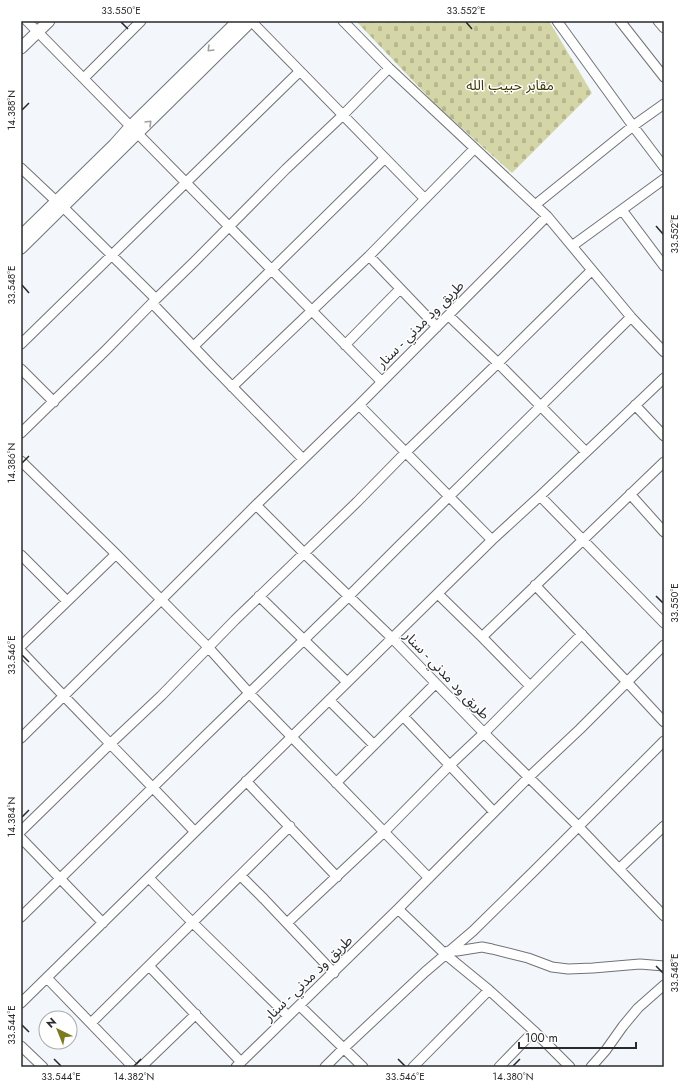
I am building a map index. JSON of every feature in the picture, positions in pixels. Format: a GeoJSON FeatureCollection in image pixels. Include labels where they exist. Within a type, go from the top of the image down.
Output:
{"type":"FeatureCollection","features":[{"type":"Feature","properties":{"kind":"street","name":"طريق ود مدني - سنار"},"geometry":{"type":"LineString","coordinates":[[26,21],[84,78],[134,131],[382,382],[547,216]]}},
{"type":"Feature","properties":{"kind":"street"},"geometry":{"type":"LineString","coordinates":[[21,48],[49,21]]}},
{"type":"Feature","properties":{"kind":"street"},"geometry":{"type":"LineString","coordinates":[[84,78],[141,21]]}},
{"type":"Feature","properties":{"kind":"street"},"geometry":{"type":"LineString","coordinates":[[134,131],[238,21]]}},
{"type":"Feature","properties":{"kind":"street"},"geometry":{"type":"LineString","coordinates":[[21,236],[59,204],[251,21],[425,199]]}},
{"type":"Feature","properties":{"kind":"street"},"geometry":{"type":"LineString","coordinates":[[343,21],[389,68],[547,216],[631,317],[664,352]]}},
{"type":"Feature","properties":{"kind":"street"},"geometry":{"type":"LineString","coordinates":[[557,21],[664,167]]}},
{"type":"Feature","properties":{"kind":"street"},"geometry":{"type":"LineString","coordinates":[[620,21],[664,77]]}},
{"type":"Feature","properties":{"kind":"street"},"geometry":{"type":"LineString","coordinates":[[21,434],[389,68]]}},
{"type":"Feature","properties":{"kind":"street"},"geometry":{"type":"LineString","coordinates":[[21,344],[113,256],[300,72]]}},
{"type":"Feature","properties":{"kind":"street"},"geometry":{"type":"LineString","coordinates":[[535,205],[633,126],[664,104]]}},
{"type":"Feature","properties":{"kind":"street"},"geometry":{"type":"LineString","coordinates":[[232,387],[369,256],[474,149]]}},
{"type":"Feature","properties":{"kind":"street"},"geometry":{"type":"LineString","coordinates":[[194,346],[385,158]]}},
{"type":"Feature","properties":{"kind":"street"},"geometry":{"type":"LineString","coordinates":[[21,168],[113,256],[232,387],[303,459]]}},
{"type":"Feature","properties":{"kind":"street"},"geometry":{"type":"LineString","coordinates":[[572,246],[664,179]]}},
{"type":"Feature","properties":{"kind":"street"},"geometry":{"type":"LineString","coordinates":[[21,248],[59,204]]}},
{"type":"Feature","properties":{"kind":"street"},"geometry":{"type":"LineString","coordinates":[[622,210],[664,266]]}},
{"type":"Feature","properties":{"kind":"street"},"geometry":{"type":"LineString","coordinates":[[369,256],[437,327]]}},
{"type":"Feature","properties":{"kind":"street"},"geometry":{"type":"LineString","coordinates":[[21,831],[161,696],[259,596],[357,502],[592,270]]}},
{"type":"Feature","properties":{"kind":"street"},"geometry":{"type":"LineString","coordinates":[[345,345],[400,289]]}},
{"type":"Feature","properties":{"kind":"street"},"geometry":{"type":"LineString","coordinates":[[449,316],[586,452]]}},
{"type":"Feature","properties":{"kind":"street"},"geometry":{"type":"LineString","coordinates":[[21,917],[202,739],[250,694],[631,317]]}},
{"type":"Feature","properties":{"kind":"street"},"geometry":{"type":"LineString","coordinates":[[21,369],[54,402]]}},
{"type":"Feature","properties":{"kind":"street","name":"طريق ود مدني - سنار"},"geometry":{"type":"LineString","coordinates":[[663,912],[484,733],[392,638],[492,540],[664,378]]}},
{"type":"Feature","properties":{"kind":"street"},"geometry":{"type":"LineString","coordinates":[[21,738],[382,382]]}},
{"type":"Feature","properties":{"kind":"street"},"geometry":{"type":"LineString","coordinates":[[359,405],[492,540]]}},
{"type":"Feature","properties":{"kind":"street"},"geometry":{"type":"LineString","coordinates":[[635,405],[664,436]]}},
{"type":"Feature","properties":{"kind":"street"},"geometry":{"type":"LineString","coordinates":[[21,461],[208,647],[291,737],[429,878]]}},
{"type":"Feature","properties":{"kind":"street"},"geometry":{"type":"LineString","coordinates":[[482,637],[664,462]]}},
{"type":"Feature","properties":{"kind":"street"},"geometry":{"type":"LineString","coordinates":[[630,494],[664,532]]}},
{"type":"Feature","properties":{"kind":"street"},"geometry":{"type":"LineString","coordinates":[[540,496],[664,623]]}},
{"type":"Feature","properties":{"kind":"street"},"geometry":{"type":"LineString","coordinates":[[21,1003],[392,638],[256,505]]}},
{"type":"Feature","properties":{"kind":"street"},"geometry":{"type":"LineString","coordinates":[[21,646],[116,554]]}},
{"type":"Feature","properties":{"kind":"street"},"geometry":{"type":"LineString","coordinates":[[21,555],[67,601]]}},
{"type":"Feature","properties":{"kind":"street"},"geometry":{"type":"LineString","coordinates":[[535,585],[628,682],[664,722]]}},
{"type":"Feature","properties":{"kind":"street"},"geometry":{"type":"LineString","coordinates":[[438,594],[530,686]]}},
{"type":"Feature","properties":{"kind":"street"},"geometry":{"type":"LineString","coordinates":[[259,596],[347,682]]}},
{"type":"Feature","properties":{"kind":"street"},"geometry":{"type":"LineString","coordinates":[[287,923],[384,832],[450,764],[484,733],[582,634]]}},
{"type":"Feature","properties":{"kind":"street","name":"طريق ود مدني - سنار"},"geometry":{"type":"LineString","coordinates":[[239,1065],[334,973],[528,777],[580,729],[664,645]]}},
{"type":"Feature","properties":{"kind":"street"},"geometry":{"type":"LineString","coordinates":[[21,651],[195,832]]}},
{"type":"Feature","properties":{"kind":"street"},"geometry":{"type":"LineString","coordinates":[[336,783],[436,684]]}},
{"type":"Feature","properties":{"kind":"street"},"geometry":{"type":"LineString","coordinates":[[329,700],[374,745]]}},
{"type":"Feature","properties":{"kind":"street"},"geometry":{"type":"LineString","coordinates":[[403,716],[494,812]]}},
{"type":"Feature","properties":{"kind":"street"},"geometry":{"type":"LineString","coordinates":[[325,1067],[447,952],[473,931],[664,741]]}},
{"type":"Feature","properties":{"kind":"street"},"geometry":{"type":"LineString","coordinates":[[246,781],[337,877]]}},
{"type":"Feature","properties":{"kind":"street"},"geometry":{"type":"LineString","coordinates":[[91,1024],[290,826]]}},
{"type":"Feature","properties":{"kind":"street"},"geometry":{"type":"LineString","coordinates":[[620,868],[664,826]]}},
{"type":"Feature","properties":{"kind":"street"},"geometry":{"type":"LineString","coordinates":[[21,838],[103,922]]}},
{"type":"Feature","properties":{"kind":"street"},"geometry":{"type":"LineString","coordinates":[[241,876],[334,973]]}},
{"type":"Feature","properties":{"kind":"street"},"geometry":{"type":"LineString","coordinates":[[149,878],[288,1016]]}},
{"type":"Feature","properties":{"kind":"street"},"geometry":{"type":"LineString","coordinates":[[398,908],[534,1031],[570,1067]]}},
{"type":"Feature","properties":{"kind":"street"},"geometry":{"type":"LineString","coordinates":[[447,952],[482,947],[528,958],[552,967],[568,969],[640,964],[664,966]]}},
{"type":"Feature","properties":{"kind":"street"},"geometry":{"type":"LineString","coordinates":[[149,966],[196,1014],[239,1065]]}},
{"type":"Feature","properties":{"kind":"street"},"geometry":{"type":"LineString","coordinates":[[47,978],[133,1067]]}},
{"type":"Feature","properties":{"kind":"street"},"geometry":{"type":"LineString","coordinates":[[591,1067],[638,1008],[664,985]]}},
{"type":"Feature","properties":{"kind":"street"},"geometry":{"type":"LineString","coordinates":[[413,1067],[489,990]]}},
{"type":"Feature","properties":{"kind":"street"},"geometry":{"type":"LineString","coordinates":[[300,1006],[363,1067]]}},
{"type":"Feature","properties":{"kind":"street"},"geometry":{"type":"LineString","coordinates":[[141,1067],[196,1014]]}},
{"type":"Feature","properties":{"kind":"street"},"geometry":{"type":"LineString","coordinates":[[498,1067],[534,1031]]}},
{"type":"Feature","properties":{"kind":"street"},"geometry":{"type":"LineString","coordinates":[[21,1046],[43,1067]]}},
{"type":"Feature","properties":{"kind":"green space","name":"مقابر حبيب الله"},"geometry":{"type":"Polygon","coordinates":[[[356,21],[549,21],[592,93],[512,173],[436,105],[356,21]]]}}]}
